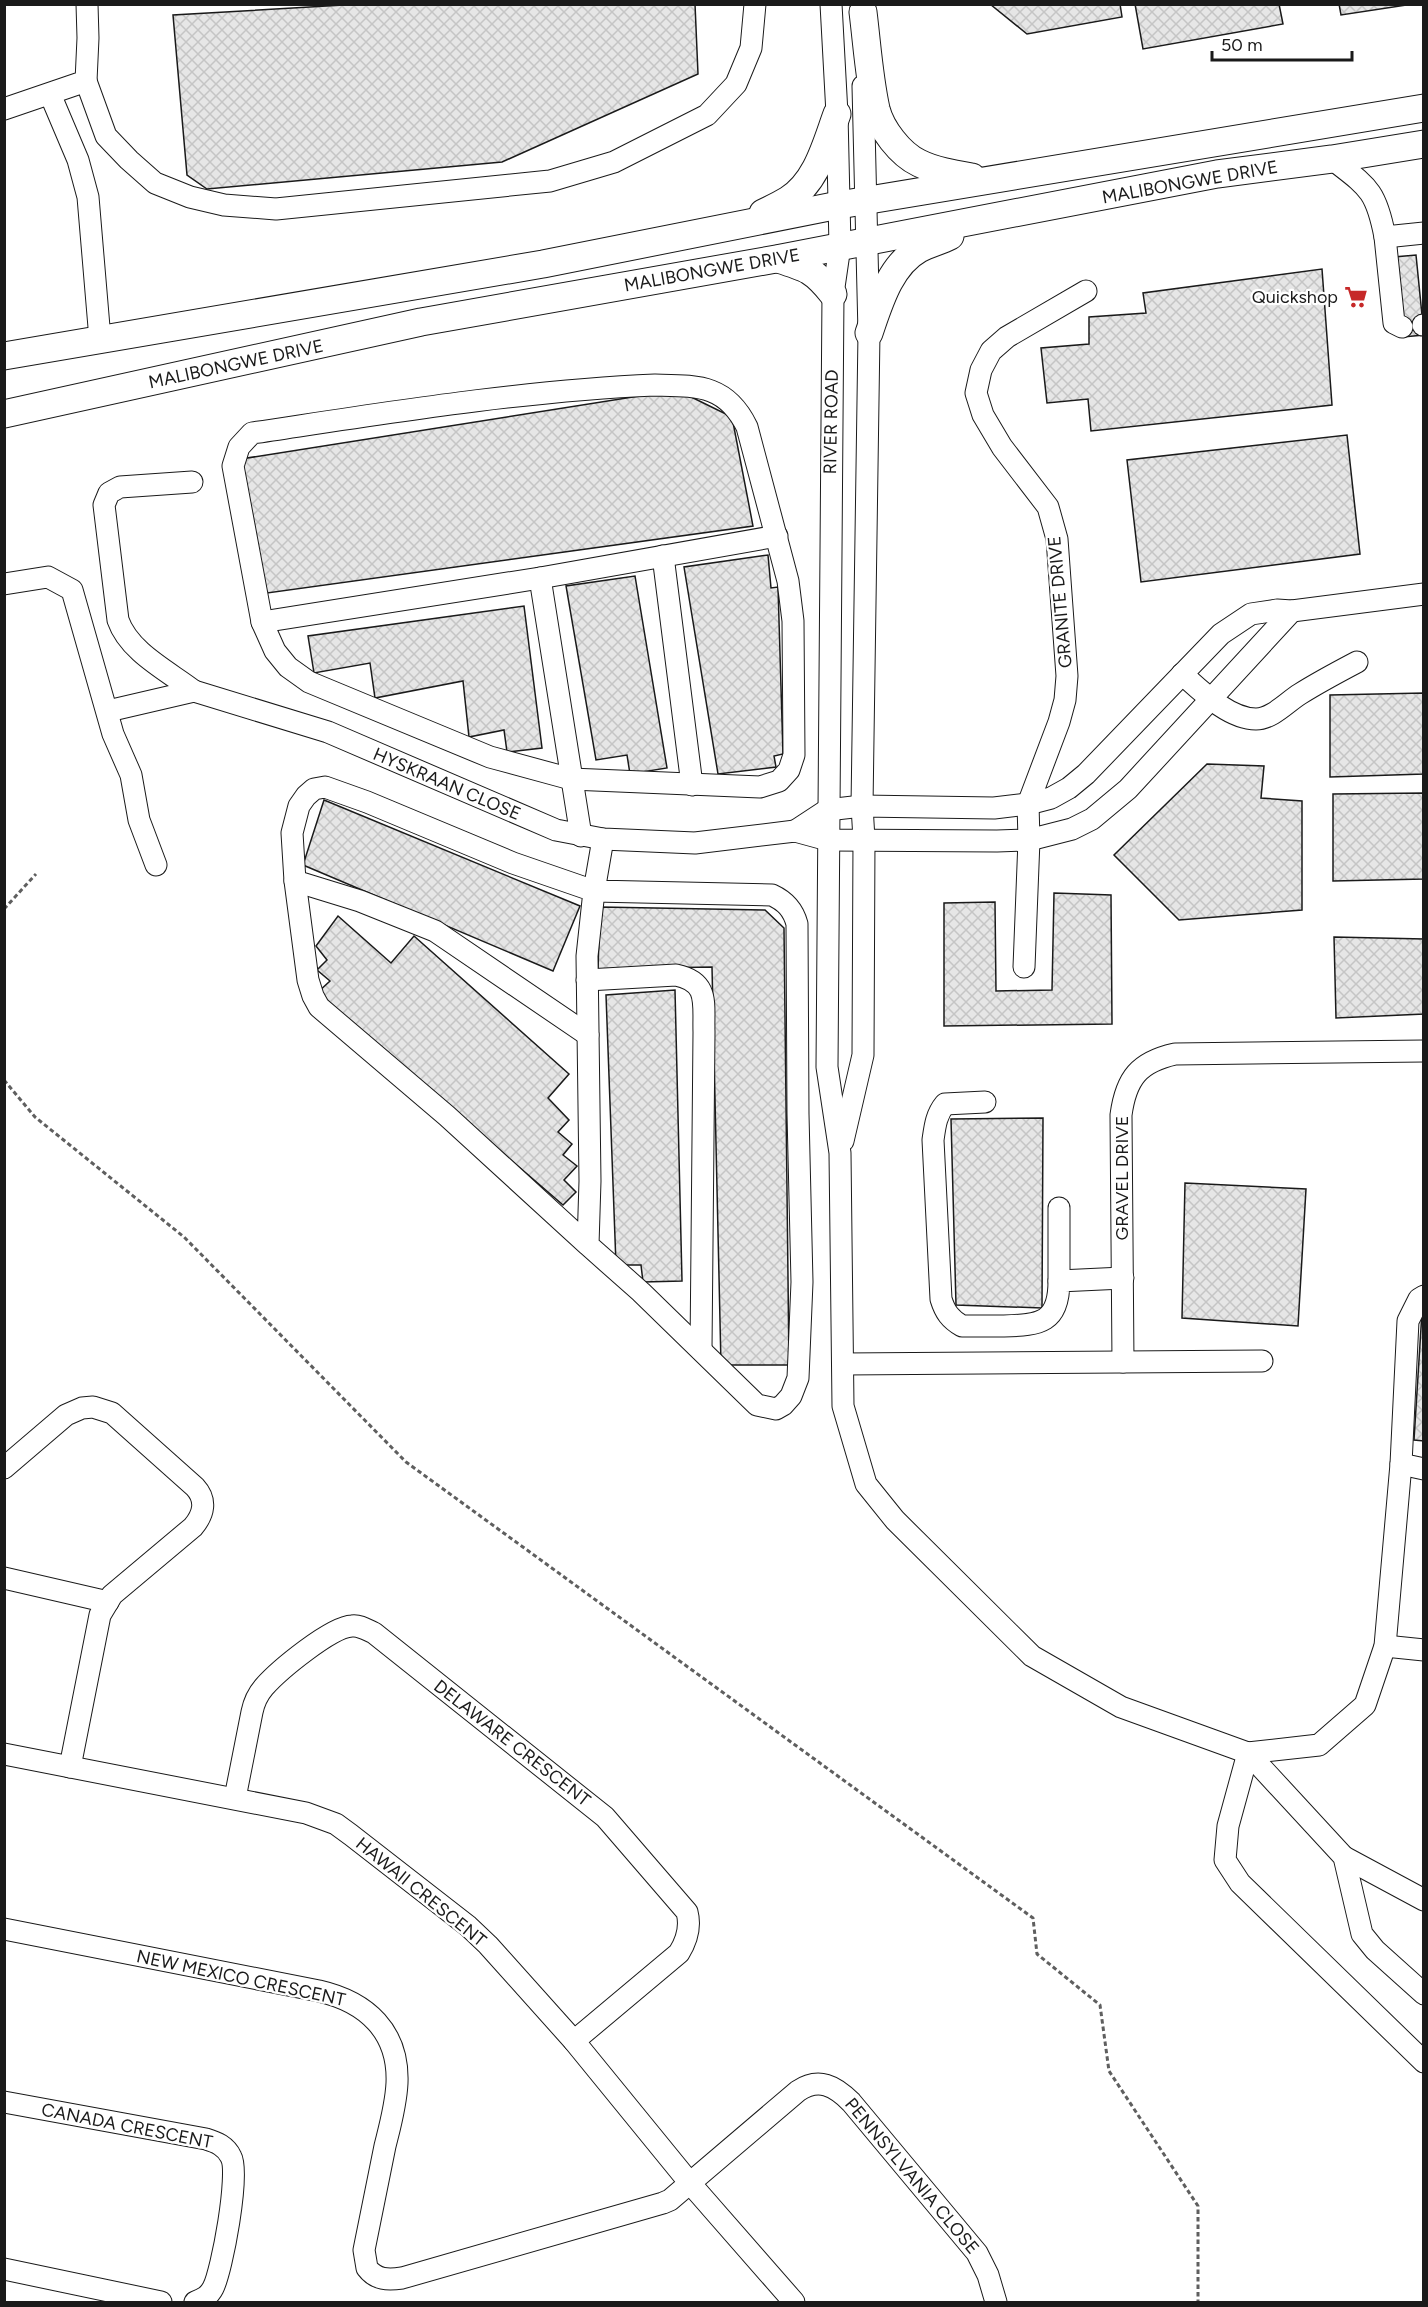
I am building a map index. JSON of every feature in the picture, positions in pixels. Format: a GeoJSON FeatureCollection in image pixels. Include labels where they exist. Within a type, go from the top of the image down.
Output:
{"type":"FeatureCollection","features":[{"type":"Feature","properties":{"kind":"main road"},"geometry":{"type":"LineString","coordinates":[[863,8],[877,111],[888,132],[901,149],[916,162],[935,170],[991,180]]}},
{"type":"Feature","properties":{"kind":"main road","name":"MALIBONGWE DRIVE"},"geometry":{"type":"LineString","coordinates":[[4,356],[543,264],[746,222],[852,203],[1424,108]]}},
{"type":"Feature","properties":{"kind":"main road"},"geometry":{"type":"LineString","coordinates":[[746,222],[790,199],[805,184],[822,154],[837,114]]}},
{"type":"Feature","properties":{"kind":"main road","name":"MALIBONGWE DRIVE"},"geometry":{"type":"LineString","coordinates":[[4,414],[422,322],[776,259],[1217,174],[1424,144]]}},
{"type":"Feature","properties":{"kind":"main road"},"geometry":{"type":"LineString","coordinates":[[869,333],[879,304],[894,273],[905,260],[918,250],[1001,215]]}},
{"type":"Feature","properties":{"kind":"main road"},"geometry":{"type":"LineString","coordinates":[[776,259],[802,266],[817,275],[833,294]]}},
{"type":"Feature","properties":{"kind":"street"},"geometry":{"type":"LineString","coordinates":[[87,4],[86,81],[106,136],[155,183],[190,197],[224,205],[276,209],[550,181],[614,162],[707,115],[736,84],[751,48],[755,4]]}},
{"type":"Feature","properties":{"kind":"street","name":"RIVER ROAD"},"geometry":{"type":"LineString","coordinates":[[831,4],[837,114],[852,203],[866,242],[869,333],[862,806],[864,839],[863,1055],[840,1153]]}},
{"type":"Feature","properties":{"kind":"street","name":"RIVER ROAD"},"geometry":{"type":"LineString","coordinates":[[840,1153],[827,1067],[827,810],[833,294],[840,246],[852,203],[863,8]]}},
{"type":"Feature","properties":{"kind":"street"},"geometry":{"type":"LineString","coordinates":[[4,109],[86,81]]}},
{"type":"Feature","properties":{"kind":"street"},"geometry":{"type":"LineString","coordinates":[[50,94],[78,160],[88,197],[100,339]]}},
{"type":"Feature","properties":{"kind":"street"},"geometry":{"type":"LineString","coordinates":[[1332,159],[1363,182],[1379,208],[1394,323],[1402,327]]}},
{"type":"Feature","properties":{"kind":"street"},"geometry":{"type":"LineString","coordinates":[[1384,237],[1424,233]]}},
{"type":"Feature","properties":{"kind":"street","name":"GRANITE DRIVE"},"geometry":{"type":"LineString","coordinates":[[1024,967],[1029,840],[1028,804],[1059,722],[1065,700],[1067,676],[1057,538],[1048,507],[1002,447],[982,415],[976,393],[981,370],[991,351],[1007,337],[1086,291]]}},
{"type":"Feature","properties":{"kind":"street"},"geometry":{"type":"LineString","coordinates":[[655,385],[705,388],[725,398],[739,410],[747,427],[777,536],[788,581],[793,621],[794,755],[789,770],[779,781],[759,788],[571,779],[490,757],[309,682],[288,667],[275,651],[262,622],[233,466],[239,447],[252,433],[486,399],[581,388],[655,385]]}},
{"type":"Feature","properties":{"kind":"street"},"geometry":{"type":"LineString","coordinates":[[192,482],[120,487],[109,493],[104,505],[118,620],[122,631],[143,653],[194,691]]}},
{"type":"Feature","properties":{"kind":"street"},"geometry":{"type":"LineString","coordinates":[[262,622],[540,578],[777,536]]}},
{"type":"Feature","properties":{"kind":"street"},"geometry":{"type":"LineString","coordinates":[[663,556],[692,785]]}},
{"type":"Feature","properties":{"kind":"street"},"geometry":{"type":"LineString","coordinates":[[4,584],[48,577],[72,590],[113,734],[131,775],[139,820],[156,865]]}},
{"type":"Feature","properties":{"kind":"street"},"geometry":{"type":"LineString","coordinates":[[540,578],[581,836]]}},
{"type":"Feature","properties":{"kind":"street"},"geometry":{"type":"LineString","coordinates":[[795,831],[827,810],[862,806],[994,808],[1028,804],[1051,798],[1069,788],[1086,774],[1221,634],[1251,614],[1424,594]]}},
{"type":"Feature","properties":{"kind":"street"},"geometry":{"type":"LineString","coordinates":[[795,831],[828,840],[997,842],[1029,840],[1072,829],[1092,819],[1128,789],[1292,611]]}},
{"type":"Feature","properties":{"kind":"street"},"geometry":{"type":"LineString","coordinates":[[1182,674],[1210,699],[1233,712],[1259,719],[1271,715],[1299,695],[1357,662]]}},
{"type":"Feature","properties":{"kind":"street"},"geometry":{"type":"LineString","coordinates":[[108,711],[194,691]]}},
{"type":"Feature","properties":{"kind":"street","name":"HYSKRAAN CLOSE"},"geometry":{"type":"LineString","coordinates":[[194,691],[328,732],[526,818],[556,830],[581,836],[695,843],[795,831]]}},
{"type":"Feature","properties":{"kind":"street"},"geometry":{"type":"LineString","coordinates":[[325,787],[367,802],[513,863],[594,891],[772,895],[789,907],[797,924],[802,1282],[798,1378],[791,1396],[783,1405],[776,1408],[757,1405],[640,1292],[447,1116],[319,1006],[308,980],[295,881],[292,833],[295,816],[306,795],[314,789],[325,787]]}},
{"type":"Feature","properties":{"kind":"street"},"geometry":{"type":"LineString","coordinates":[[588,1245],[590,1180],[587,956],[594,891],[603,839]]}},
{"type":"Feature","properties":{"kind":"street"},"geometry":{"type":"LineString","coordinates":[[295,881],[360,901],[435,931],[588,1035]]}},
{"type":"Feature","properties":{"kind":"street"},"geometry":{"type":"LineString","coordinates":[[587,980],[676,975],[689,978],[697,983],[700,989],[703,1001],[704,1068],[700,1350]]}},
{"type":"Feature","properties":{"kind":"street","name":"GRAVEL DRIVE"},"geometry":{"type":"LineString","coordinates":[[1123,1362],[1123,1103],[1132,1080],[1141,1068],[1153,1059],[1174,1054],[1424,1051]]}},
{"type":"Feature","properties":{"kind":"street"},"geometry":{"type":"LineString","coordinates":[[985,1102],[945,1104],[935,1122],[933,1140],[941,1299],[945,1311],[952,1320],[962,1326],[1032,1325],[1044,1320],[1054,1308],[1059,1295],[1059,1208]]}},
{"type":"Feature","properties":{"kind":"street"},"geometry":{"type":"LineString","coordinates":[[840,1153],[843,1406],[866,1484],[895,1520],[1032,1656],[1121,1707],[1248,1753],[1319,1745],[1365,1705],[1385,1646],[1401,1464],[1408,1321],[1419,1299],[1424,1296]]}},
{"type":"Feature","properties":{"kind":"street"},"geometry":{"type":"LineString","coordinates":[[1059,1281],[1123,1278]]}},
{"type":"Feature","properties":{"kind":"street"},"geometry":{"type":"LineString","coordinates":[[843,1364],[1262,1361]]}},
{"type":"Feature","properties":{"kind":"street"},"geometry":{"type":"LineString","coordinates":[[4,1468],[66,1415],[82,1408],[93,1407],[112,1413],[201,1494],[203,1508],[199,1521],[112,1595],[100,1616],[70,1767]]}},
{"type":"Feature","properties":{"kind":"street"},"geometry":{"type":"LineString","coordinates":[[1401,1464],[1424,1469]]}},
{"type":"Feature","properties":{"kind":"street"},"geometry":{"type":"LineString","coordinates":[[4,1578],[108,1602]]}},
{"type":"Feature","properties":{"kind":"street","name":"DELAWARE CRESCENT"},"geometry":{"type":"LineString","coordinates":[[235,1798],[252,1712],[265,1686],[336,1630],[352,1626],[363,1627],[374,1633],[605,1817],[687,1912],[688,1929],[684,1945],[679,1953],[574,2041]]}},
{"type":"Feature","properties":{"kind":"street"},"geometry":{"type":"LineString","coordinates":[[1385,1646],[1424,1650]]}},
{"type":"Feature","properties":{"kind":"street"},"geometry":{"type":"LineString","coordinates":[[1248,1753],[1344,1857],[1424,1900]]}},
{"type":"Feature","properties":{"kind":"street"},"geometry":{"type":"LineString","coordinates":[[1248,1753],[1228,1826],[1225,1860],[1240,1883],[1424,2062]]}},
{"type":"Feature","properties":{"kind":"street","name":"HAWAII CRESCENT"},"geometry":{"type":"LineString","coordinates":[[4,1754],[192,1792],[235,1798],[317,1816],[336,1824],[479,1935],[574,2041],[689,2182],[795,2302]]}},
{"type":"Feature","properties":{"kind":"street"},"geometry":{"type":"LineString","coordinates":[[1344,1857],[1362,1934],[1375,1950],[1424,1994]]}},
{"type":"Feature","properties":{"kind":"street","name":"NEW MEXICO CRESCENT"},"geometry":{"type":"LineString","coordinates":[[4,1929],[327,1993],[348,2000],[368,2013],[390,2043],[397,2074],[395,2100],[364,2250],[367,2268],[376,2277],[402,2278],[653,2207],[670,2200],[689,2182]]}},
{"type":"Feature","properties":{"kind":"street","name":"PENNSYLVANIA CLOSE"},"geometry":{"type":"LineString","coordinates":[[689,2182],[806,2086],[821,2084],[834,2087],[851,2102],[977,2253],[988,2275],[996,2302]]}},
{"type":"Feature","properties":{"kind":"street","name":"CANADA CRESCENT"},"geometry":{"type":"LineString","coordinates":[[4,2102],[206,2139],[219,2143],[226,2149],[234,2163],[234,2180],[220,2263],[210,2293],[195,2302]]}},
{"type":"Feature","properties":{"kind":"street"},"geometry":{"type":"LineString","coordinates":[[4,2269],[161,2302]]}},
{"type":"Feature","properties":{"kind":"path"},"geometry":{"type":"LineString","coordinates":[[4,909],[36,874]]}},
{"type":"Feature","properties":{"kind":"path"},"geometry":{"type":"LineString","coordinates":[[4,1080],[35,1117],[184,1237],[406,1462],[1033,1918],[1037,1954],[1100,2005],[1109,2071],[1198,2206],[1198,2302]]}},
{"type":"Feature","properties":{"kind":"building"},"geometry":{"type":"Polygon","coordinates":[[[361,4],[695,4],[698,74],[502,162],[207,189],[187,175],[173,15],[361,4]]]}},
{"type":"Feature","properties":{"kind":"building"},"geometry":{"type":"Polygon","coordinates":[[[990,4],[1120,4],[1122,17],[1027,34],[990,4]]]}},
{"type":"Feature","properties":{"kind":"building"},"geometry":{"type":"Polygon","coordinates":[[[1135,4],[1279,4],[1283,24],[1143,49],[1135,4]]]}},
{"type":"Feature","properties":{"kind":"building"},"geometry":{"type":"Polygon","coordinates":[[[1339,4],[1413,4],[1341,15],[1339,4]]]}},
{"type":"Feature","properties":{"kind":"building"},"geometry":{"type":"Polygon","coordinates":[[[1416,255],[1424,335],[1403,337],[1394,257],[1416,255]]]}},
{"type":"Feature","properties":{"kind":"building"},"geometry":{"type":"Polygon","coordinates":[[[1322,269],[1332,405],[1091,431],[1088,399],[1047,403],[1041,348],[1089,344],[1089,317],[1146,313],[1143,293],[1322,269]]]}},
{"type":"Feature","properties":{"kind":"building"},"geometry":{"type":"Polygon","coordinates":[[[677,390],[732,417],[753,526],[260,594],[241,459],[677,390]]]}},
{"type":"Feature","properties":{"kind":"building"},"geometry":{"type":"Polygon","coordinates":[[[1347,435],[1360,554],[1141,582],[1127,460],[1347,435]]]}},
{"type":"Feature","properties":{"kind":"building"},"geometry":{"type":"Polygon","coordinates":[[[768,555],[771,588],[778,587],[783,754],[774,756],[776,767],[718,774],[684,567],[768,555]]]}},
{"type":"Feature","properties":{"kind":"building"},"geometry":{"type":"Polygon","coordinates":[[[635,576],[667,768],[630,774],[627,755],[596,760],[566,586],[635,576]]]}},
{"type":"Feature","properties":{"kind":"building"},"geometry":{"type":"Polygon","coordinates":[[[524,606],[542,748],[507,752],[504,730],[469,737],[463,681],[375,698],[370,663],[314,673],[308,636],[524,606]]]}},
{"type":"Feature","properties":{"kind":"building"},"geometry":{"type":"Polygon","coordinates":[[[1424,693],[1424,774],[1330,777],[1330,695],[1424,693]]]}},
{"type":"Feature","properties":{"kind":"building"},"geometry":{"type":"Polygon","coordinates":[[[1207,764],[1264,766],[1261,798],[1302,801],[1302,910],[1179,920],[1114,855],[1207,764]]]}},
{"type":"Feature","properties":{"kind":"building"},"geometry":{"type":"Polygon","coordinates":[[[1424,793],[1424,879],[1333,881],[1333,794],[1424,793]]]}},
{"type":"Feature","properties":{"kind":"building"},"geometry":{"type":"Polygon","coordinates":[[[324,800],[580,906],[553,971],[303,865],[324,800]]]}},
{"type":"Feature","properties":{"kind":"building"},"geometry":{"type":"Polygon","coordinates":[[[1054,893],[1111,895],[1112,1024],[944,1026],[944,903],[995,902],[996,991],[1052,990],[1054,893]]]}},
{"type":"Feature","properties":{"kind":"building"},"geometry":{"type":"Polygon","coordinates":[[[600,907],[765,910],[784,928],[789,1365],[721,1365],[712,967],[598,969],[600,907]]]}},
{"type":"Feature","properties":{"kind":"building"},"geometry":{"type":"Polygon","coordinates":[[[338,916],[391,963],[414,936],[569,1074],[548,1098],[569,1120],[558,1132],[572,1144],[563,1155],[577,1166],[564,1180],[576,1192],[563,1205],[317,993],[330,981],[317,970],[327,960],[316,946],[338,916]]]}},
{"type":"Feature","properties":{"kind":"building"},"geometry":{"type":"Polygon","coordinates":[[[1334,937],[1424,939],[1424,1014],[1336,1018],[1334,937]]]}},
{"type":"Feature","properties":{"kind":"building"},"geometry":{"type":"Polygon","coordinates":[[[675,990],[682,1281],[643,1282],[641,1265],[616,1265],[606,995],[675,990]]]}},
{"type":"Feature","properties":{"kind":"building"},"geometry":{"type":"Polygon","coordinates":[[[1043,1118],[1042,1308],[956,1305],[951,1119],[1043,1118]]]}},
{"type":"Feature","properties":{"kind":"building"},"geometry":{"type":"Polygon","coordinates":[[[1185,1183],[1306,1189],[1298,1326],[1182,1318],[1185,1183]]]}},
{"type":"Feature","properties":{"kind":"building"},"geometry":{"type":"Polygon","coordinates":[[[1422,1312],[1424,1312],[1424,1441],[1414,1440],[1422,1312]]]}},
{"type":"Feature","properties":{"kind":"place","name":"Quickshop"},"geometry":{"type":"Point","coordinates":[1356,297]}}]}
